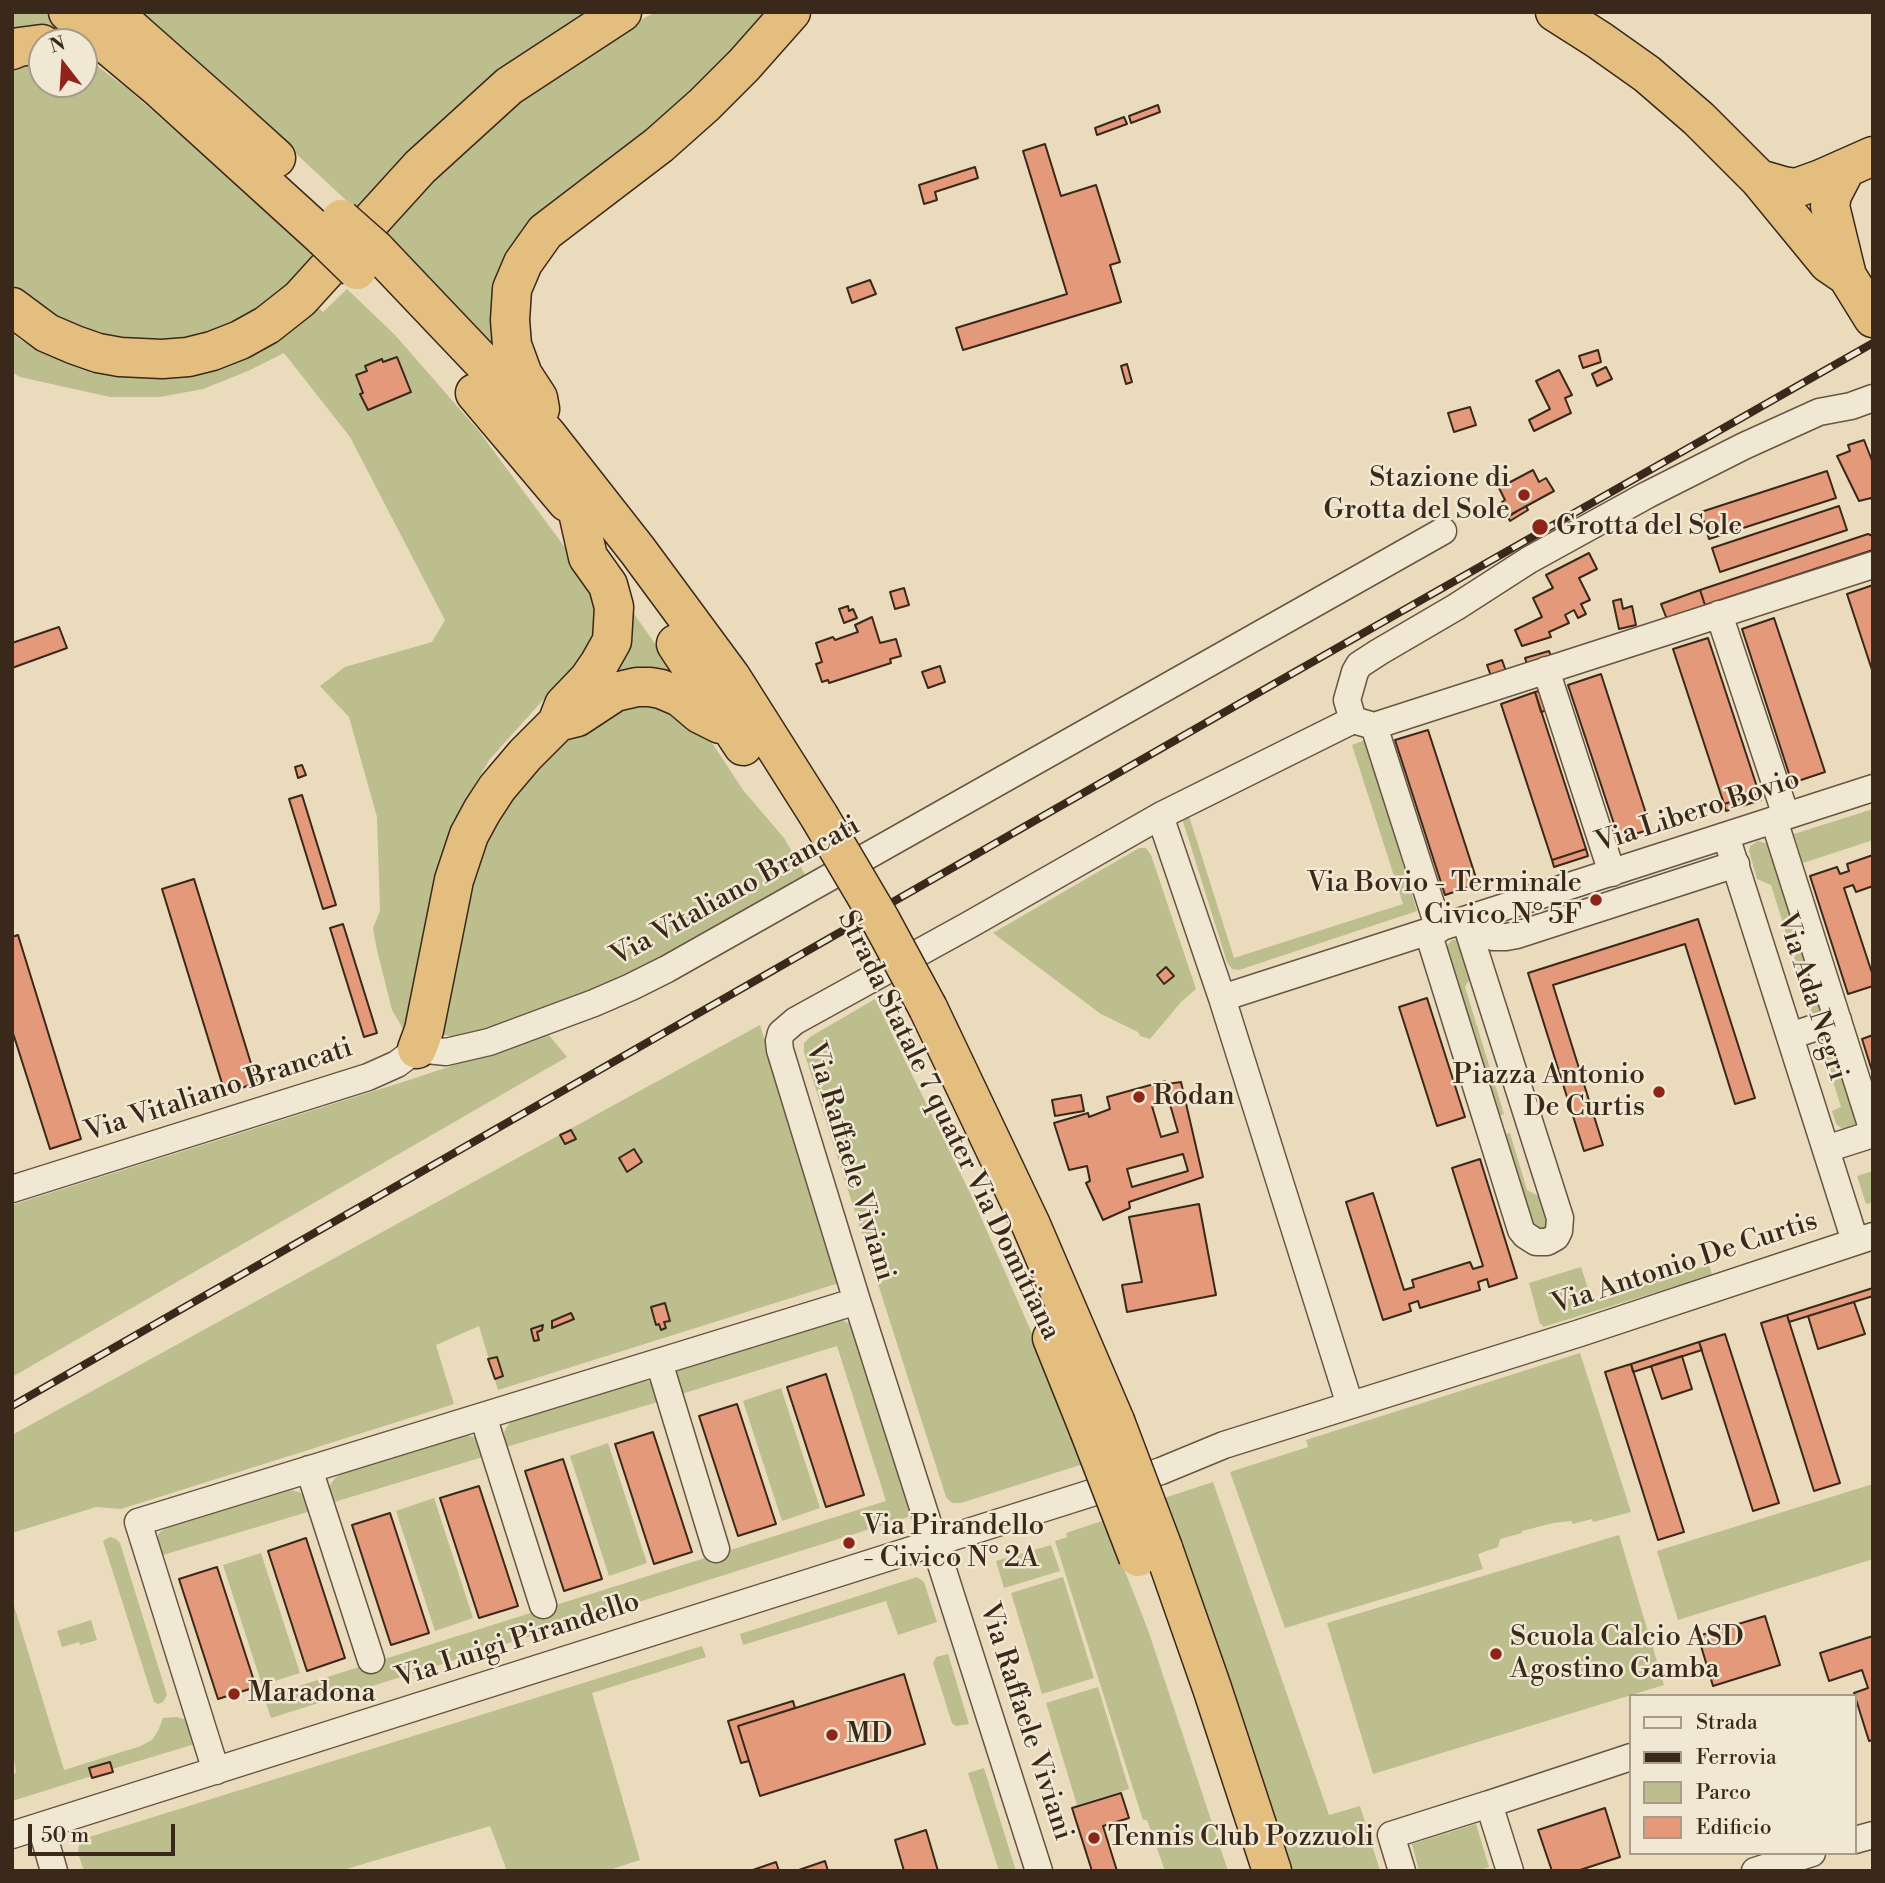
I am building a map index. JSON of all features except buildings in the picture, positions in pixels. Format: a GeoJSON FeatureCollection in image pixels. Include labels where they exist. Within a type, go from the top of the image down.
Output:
{"type":"FeatureCollection","features":[{"type":"Feature","properties":{"kind":"highway","name":"Strada Statale 7 quater Via Domitiana"},"geometry":{"type":"LineString","coordinates":[[68,12],[332,229],[491,371],[547,435],[638,551],[731,677],[809,823]]}},
{"type":"Feature","properties":{"kind":"highway","name":"Strada Statale 7 quater Via Domitiana"},"geometry":{"type":"LineString","coordinates":[[112,12],[225,112],[332,229]]}},
{"type":"Feature","properties":{"kind":"highway"},"geometry":{"type":"LineString","coordinates":[[12,307],[47,332],[75,345],[120,357],[188,357],[240,340],[267,326],[300,299],[420,167],[509,86],[622,12]]}},
{"type":"Feature","properties":{"kind":"highway"},"geometry":{"type":"LineString","coordinates":[[547,435],[538,398],[523,375],[512,345],[512,289],[523,263],[545,232],[659,145],[704,105],[791,12]]}},
{"type":"Feature","properties":{"kind":"highway"},"geometry":{"type":"LineString","coordinates":[[1555,12],[1627,33],[1699,119],[1759,178],[1828,263],[1844,265]]}},
{"type":"Feature","properties":{"kind":"highway"},"geometry":{"type":"LineString","coordinates":[[98,58],[125,78],[159,88]]}},
{"type":"Feature","properties":{"kind":"highway"},"geometry":{"type":"LineString","coordinates":[[1659,70],[1735,123],[1796,188],[1873,318]]}},
{"type":"Feature","properties":{"kind":"highway"},"geometry":{"type":"LineString","coordinates":[[1759,178],[1796,188],[1860,162]]}},
{"type":"Feature","properties":{"kind":"highway"},"geometry":{"type":"LineString","coordinates":[[1844,265],[1830,206],[1832,195],[1860,162]]}},
{"type":"Feature","properties":{"kind":"highway","name":"Strada Statale 7 quater Via Domitiana"},"geometry":{"type":"LineString","coordinates":[[366,260],[608,553],[681,652],[734,732],[809,823],[881,920],[916,1015],[1031,1226],[1150,1552],[1212,1688],[1272,1871]]}},
{"type":"Feature","properties":{"kind":"highway"},"geometry":{"type":"LineString","coordinates":[[417,1049],[427,1017],[454,880],[469,835],[496,788],[557,723],[564,705],[600,664],[612,641],[614,607],[608,585],[588,557],[579,517]]}},
{"type":"Feature","properties":{"kind":"highway"},"geometry":{"type":"LineString","coordinates":[[557,723],[577,717],[615,692],[650,687],[681,697],[700,714],[734,732]]}},
{"type":"Feature","properties":{"kind":"highway","name":"Strada Statale 7 quater Via Domitiana"},"geometry":{"type":"LineString","coordinates":[[1150,1552],[1185,1686],[1245,1871]]}},
{"type":"Feature","properties":{"kind":"street"},"geometry":{"type":"LineString","coordinates":[[1465,920],[1561,1225],[1556,1237],[1547,1242],[1536,1242],[1521,1230],[1434,931],[1364,723],[1347,700],[1355,672],[1359,665],[1379,652],[1457,607],[1528,560],[1647,495],[1818,412],[1851,406],[1873,398]]}},
{"type":"Feature","properties":{"kind":"street","name":"Via Vitaliano Brancati"},"geometry":{"type":"LineString","coordinates":[[12,1189],[368,1077],[397,1064],[417,1049],[446,1052],[489,1042],[594,1003],[654,975],[1443,531]]}},
{"type":"Feature","properties":{"kind":"street","name":"Via Raffaele Viviani"},"geometry":{"type":"LineString","coordinates":[[1040,1871],[857,1301],[780,1050],[781,1033],[795,1021],[981,919],[1160,816],[1364,723],[1546,670],[1873,565]]}},
{"type":"Feature","properties":{"kind":"street","name":"Via Ada Negri"},"geometry":{"type":"LineString","coordinates":[[1719,614],[1873,1133],[1826,1149]]}},
{"type":"Feature","properties":{"kind":"street"},"geometry":{"type":"LineString","coordinates":[[1546,670],[1612,873]]}},
{"type":"Feature","properties":{"kind":"street","name":"Via Libero Bovio"},"geometry":{"type":"LineString","coordinates":[[1222,998],[1873,788]]}},
{"type":"Feature","properties":{"kind":"street"},"geometry":{"type":"LineString","coordinates":[[1160,816],[1222,998],[1349,1405]]}},
{"type":"Feature","properties":{"kind":"street","name":"Via Ada Negri"},"geometry":{"type":"LineString","coordinates":[[1726,836],[1826,1149],[1864,1239]]}},
{"type":"Feature","properties":{"kind":"street"},"geometry":{"type":"LineString","coordinates":[[1465,920],[1493,937],[1517,935],[1736,864]]}},
{"type":"Feature","properties":{"kind":"street"},"geometry":{"type":"LineString","coordinates":[[1790,1036],[1838,1020]]}},
{"type":"Feature","properties":{"kind":"street"},"geometry":{"type":"LineString","coordinates":[[1491,1132],[1528,1120]]}},
{"type":"Feature","properties":{"kind":"street","name":"Via Antonio De Curtis"},"geometry":{"type":"LineString","coordinates":[[1349,1405],[1864,1239]]}},
{"type":"Feature","properties":{"kind":"street"},"geometry":{"type":"LineString","coordinates":[[216,1770],[138,1522],[857,1301]]}},
{"type":"Feature","properties":{"kind":"street"},"geometry":{"type":"LineString","coordinates":[[659,1362],[716,1549]]}},
{"type":"Feature","properties":{"kind":"street","name":"Via Luigi Pirandello"},"geometry":{"type":"LineString","coordinates":[[12,1835],[1161,1471],[1224,1445],[1349,1405]]}},
{"type":"Feature","properties":{"kind":"street"},"geometry":{"type":"LineString","coordinates":[[483,1416],[543,1605]]}},
{"type":"Feature","properties":{"kind":"street"},"geometry":{"type":"LineString","coordinates":[[309,1469],[371,1660]]}},
{"type":"Feature","properties":{"kind":"street"},"geometry":{"type":"LineString","coordinates":[[1402,1871],[1391,1835],[1630,1757]]}},
{"type":"Feature","properties":{"kind":"street"},"geometry":{"type":"LineString","coordinates":[[1489,1804],[1510,1871]]}},
{"type":"Feature","properties":{"kind":"street"},"geometry":{"type":"LineString","coordinates":[[41,1826],[54,1871]]}},
{"type":"Feature","properties":{"kind":"street"},"geometry":{"type":"LineString","coordinates":[[1755,1871],[1806,1855]]}},
{"type":"Feature","properties":{"kind":"green space"},"geometry":{"type":"Polygon","coordinates":[[[12,12],[49,12],[69,28],[28,28],[28,35],[12,37],[12,12]]]}},
{"type":"Feature","properties":{"kind":"green space"},"geometry":{"type":"Polygon","coordinates":[[[136,12],[593,12],[360,213],[251,112],[136,12]]]}},
{"type":"Feature","properties":{"kind":"green space"},"geometry":{"type":"Polygon","coordinates":[[[656,12],[778,12],[725,69],[556,210],[504,357],[381,233],[450,161],[538,86],[636,22],[656,12]]]}},
{"type":"Feature","properties":{"kind":"green space"},"geometry":{"type":"Polygon","coordinates":[[[28,54],[28,98],[98,98],[98,67],[322,255],[279,299],[206,336],[136,343],[70,326],[12,286],[12,58],[28,54]]]}},
{"type":"Feature","properties":{"kind":"green space"},"geometry":{"type":"Polygon","coordinates":[[[347,289],[395,335],[478,430],[584,573],[596,597],[596,623],[592,637],[579,660],[490,759],[453,821],[441,858],[406,1034],[392,1010],[373,928],[380,911],[377,817],[349,717],[320,686],[345,667],[432,642],[445,620],[350,437],[284,353],[203,389],[160,397],[110,397],[20,377],[12,372],[12,333],[22,341],[62,359],[112,373],[315,305],[323,312],[347,289]]]}},
{"type":"Feature","properties":{"kind":"green space"},"geometry":{"type":"Polygon","coordinates":[[[632,611],[677,675],[662,669],[615,671],[632,611]]]}},
{"type":"Feature","properties":{"kind":"green space"},"geometry":{"type":"Polygon","coordinates":[[[636,697],[703,729],[743,790],[784,838],[806,876],[633,972],[589,992],[494,1028],[456,1037],[444,1035],[441,1033],[469,879],[509,795],[579,727],[636,697]]]}},
{"type":"Feature","properties":{"kind":"green space"},"geometry":{"type":"Polygon","coordinates":[[[1365,740],[1417,911],[1239,970],[1232,969],[1227,962],[1181,815],[1188,813],[1234,958],[1403,904],[1352,745],[1365,740]]]}},
{"type":"Feature","properties":{"kind":"green space"},"geometry":{"type":"Polygon","coordinates":[[[1873,809],[1873,840],[1803,863],[1794,834],[1873,809]]]}},
{"type":"Feature","properties":{"kind":"green space"},"geometry":{"type":"Polygon","coordinates":[[[1758,841],[1769,844],[1824,1016],[1813,1019],[1771,885],[1757,879],[1749,851],[1750,846],[1758,841]]]}},
{"type":"Feature","properties":{"kind":"green space"},"geometry":{"type":"Polygon","coordinates":[[[1139,848],[1146,848],[1151,855],[1196,989],[1181,1002],[1150,1039],[1101,1014],[993,933],[1139,848]]]}},
{"type":"Feature","properties":{"kind":"green space"},"geometry":{"type":"Polygon","coordinates":[[[1452,940],[1458,940],[1474,972],[1465,987],[1504,1114],[1496,1117],[1446,947],[1452,940]]]}},
{"type":"Feature","properties":{"kind":"green space"},"geometry":{"type":"Polygon","coordinates":[[[875,999],[972,1197],[1041,1354],[1083,1464],[961,1503],[952,1503],[946,1497],[804,1052],[804,1043],[810,1037],[875,999]]]}},
{"type":"Feature","properties":{"kind":"green space"},"geometry":{"type":"Polygon","coordinates":[[[760,1025],[842,1282],[498,1390],[479,1326],[436,1345],[454,1404],[121,1509],[96,1507],[12,1533],[12,1435],[760,1025]]]}},
{"type":"Feature","properties":{"kind":"green space"},"geometry":{"type":"Polygon","coordinates":[[[1830,1033],[1857,1118],[1855,1125],[1849,1128],[1841,1128],[1836,1124],[1832,1111],[1841,1107],[1819,1036],[1830,1033]]]}},
{"type":"Feature","properties":{"kind":"green space"},"geometry":{"type":"Polygon","coordinates":[[[548,1034],[567,1057],[12,1377],[12,1205],[548,1034]]]}},
{"type":"Feature","properties":{"kind":"green space"},"geometry":{"type":"Polygon","coordinates":[[[1510,1133],[1527,1190],[1546,1200],[1548,1227],[1542,1230],[1530,1228],[1502,1135],[1510,1133]]]}},
{"type":"Feature","properties":{"kind":"green space"},"geometry":{"type":"Polygon","coordinates":[[[1873,1171],[1873,1202],[1866,1204],[1857,1176],[1873,1171]]]}},
{"type":"Feature","properties":{"kind":"green space"},"geometry":{"type":"Polygon","coordinates":[[[1709,1265],[1712,1275],[1543,1327],[1529,1283],[1581,1267],[1592,1301],[1709,1265]]]}},
{"type":"Feature","properties":{"kind":"green space"},"geometry":{"type":"Polygon","coordinates":[[[839,1318],[850,1324],[909,1509],[908,1517],[271,1718],[264,1697],[886,1501],[837,1346],[678,1395],[674,1372],[676,1367],[839,1318]]]}},
{"type":"Feature","properties":{"kind":"green space"},"geometry":{"type":"Polygon","coordinates":[[[1580,1353],[1631,1512],[1593,1522],[1592,1519],[1573,1524],[1571,1521],[1553,1523],[1522,1531],[1500,1539],[1498,1547],[1478,1554],[1483,1569],[1285,1628],[1230,1472],[1308,1447],[1306,1440],[1580,1353]]]}},
{"type":"Feature","properties":{"kind":"green space"},"geometry":{"type":"Polygon","coordinates":[[[641,1380],[649,1381],[657,1387],[661,1401],[506,1447],[504,1432],[517,1417],[641,1380]]]}},
{"type":"Feature","properties":{"kind":"green space"},"geometry":{"type":"Polygon","coordinates":[[[781,1388],[820,1508],[782,1521],[743,1401],[781,1388]]]}},
{"type":"Feature","properties":{"kind":"green space"},"geometry":{"type":"Polygon","coordinates":[[[466,1435],[482,1442],[486,1456],[331,1503],[329,1487],[342,1473],[466,1435]]]}},
{"type":"Feature","properties":{"kind":"green space"},"geometry":{"type":"Polygon","coordinates":[[[608,1443],[647,1563],[609,1576],[570,1456],[608,1443]]]}},
{"type":"Feature","properties":{"kind":"green space"},"geometry":{"type":"Polygon","coordinates":[[[1213,1482],[1329,1815],[1360,1806],[1380,1871],[1289,1871],[1164,1498],[1213,1482]]]}},
{"type":"Feature","properties":{"kind":"green space"},"geometry":{"type":"Polygon","coordinates":[[[1873,1484],[1873,1559],[1678,1620],[1657,1551],[1873,1484]]]}},
{"type":"Feature","properties":{"kind":"green space"},"geometry":{"type":"Polygon","coordinates":[[[291,1490],[307,1497],[311,1511],[156,1557],[154,1542],[160,1532],[167,1528],[291,1490]]]}},
{"type":"Feature","properties":{"kind":"green space"},"geometry":{"type":"Polygon","coordinates":[[[434,1498],[473,1618],[435,1631],[396,1511],[434,1498]]]}},
{"type":"Feature","properties":{"kind":"green space"},"geometry":{"type":"Polygon","coordinates":[[[1105,1520],[1148,1630],[1228,1871],[1165,1871],[1147,1820],[1143,1820],[1055,1541],[1067,1537],[1066,1533],[1105,1520]]]}},
{"type":"Feature","properties":{"kind":"green space","name":"Scuola Calcio ASD Agostino Gamba"},"geometry":{"type":"Polygon","coordinates":[[[1619,1535],[1664,1685],[1373,1774],[1327,1623],[1619,1535]]]}},
{"type":"Feature","properties":{"kind":"green space"},"geometry":{"type":"Polygon","coordinates":[[[110,1537],[120,1543],[167,1695],[163,1702],[158,1704],[154,1702],[103,1541],[110,1537]]]}},
{"type":"Feature","properties":{"kind":"green space"},"geometry":{"type":"Polygon","coordinates":[[[1051,1545],[1060,1571],[1004,1588],[996,1561],[1051,1545]]]}},
{"type":"Feature","properties":{"kind":"green space"},"geometry":{"type":"Polygon","coordinates":[[[261,1553],[300,1673],[262,1685],[223,1565],[261,1553]]]}},
{"type":"Feature","properties":{"kind":"green space"},"geometry":{"type":"Polygon","coordinates":[[[917,1577],[924,1582],[937,1622],[898,1635],[886,1601],[743,1645],[740,1634],[917,1577]]]}},
{"type":"Feature","properties":{"kind":"green space"},"geometry":{"type":"Polygon","coordinates":[[[1063,1577],[1094,1678],[1042,1694],[1011,1593],[1063,1577]]]}},
{"type":"Feature","properties":{"kind":"green space"},"geometry":{"type":"Polygon","coordinates":[[[12,1599],[64,1770],[141,1746],[152,1740],[163,1718],[177,1717],[187,1720],[195,1744],[112,1769],[109,1762],[89,1768],[92,1776],[12,1801],[12,1776],[16,1772],[12,1748],[12,1599]]]}},
{"type":"Feature","properties":{"kind":"green space"},"geometry":{"type":"Polygon","coordinates":[[[91,1620],[97,1640],[62,1647],[57,1631],[91,1620]]]}},
{"type":"Feature","properties":{"kind":"green space"},"geometry":{"type":"Polygon","coordinates":[[[702,1646],[706,1657],[592,1693],[640,1860],[606,1871],[507,1871],[490,1826],[340,1871],[84,1871],[78,1853],[83,1839],[702,1646]]]}},
{"type":"Feature","properties":{"kind":"green space"},"geometry":{"type":"Polygon","coordinates":[[[948,1654],[969,1724],[956,1726],[952,1723],[933,1663],[936,1657],[948,1654]]]}},
{"type":"Feature","properties":{"kind":"green space"},"geometry":{"type":"Polygon","coordinates":[[[1098,1687],[1129,1789],[1077,1805],[1046,1703],[1098,1687]]]}},
{"type":"Feature","properties":{"kind":"green space"},"geometry":{"type":"Polygon","coordinates":[[[984,1768],[1016,1871],[999,1871],[968,1773],[984,1768]]]}},
{"type":"Feature","properties":{"kind":"green space"},"geometry":{"type":"Polygon","coordinates":[[[1476,1824],[1489,1867],[1476,1871],[1419,1871],[1412,1844],[1476,1824]]]}},
{"type":"Feature","properties":{"kind":"railway"},"geometry":{"type":"LineString","coordinates":[[12,1406],[1873,343]]}},
{"type":"Feature","properties":{"kind":"place","name":"Stazione di Grotta del Sole"},"geometry":{"type":"Point","coordinates":[1524,495]}},
{"type":"Feature","properties":{"kind":"place","name":"Grotta del Sole"},"geometry":{"type":"Point","coordinates":[1540,527]}},
{"type":"Feature","properties":{"kind":"place","name":"Via Bovio - Terminale Civico N° 5F"},"geometry":{"type":"Point","coordinates":[1596,900]}},
{"type":"Feature","properties":{"kind":"place","name":"Piazza Antonio De Curtis"},"geometry":{"type":"Point","coordinates":[1659,1092]}},
{"type":"Feature","properties":{"kind":"place","name":"Rodan"},"geometry":{"type":"Point","coordinates":[1139,1097]}},
{"type":"Feature","properties":{"kind":"place","name":"Via Pirandello - Civico N° 2A"},"geometry":{"type":"Point","coordinates":[849,1543]}},
{"type":"Feature","properties":{"kind":"place","name":"Scuola Calcio ASD Agostino Gamba"},"geometry":{"type":"Point","coordinates":[1496,1654]}},
{"type":"Feature","properties":{"kind":"place","name":"Maradona"},"geometry":{"type":"Point","coordinates":[234,1694]}},
{"type":"Feature","properties":{"kind":"place","name":"MD"},"geometry":{"type":"Point","coordinates":[832,1735]}},
{"type":"Feature","properties":{"kind":"place","name":"Tennis Club Pozzuoli"},"geometry":{"type":"Point","coordinates":[1094,1838]}}]}
